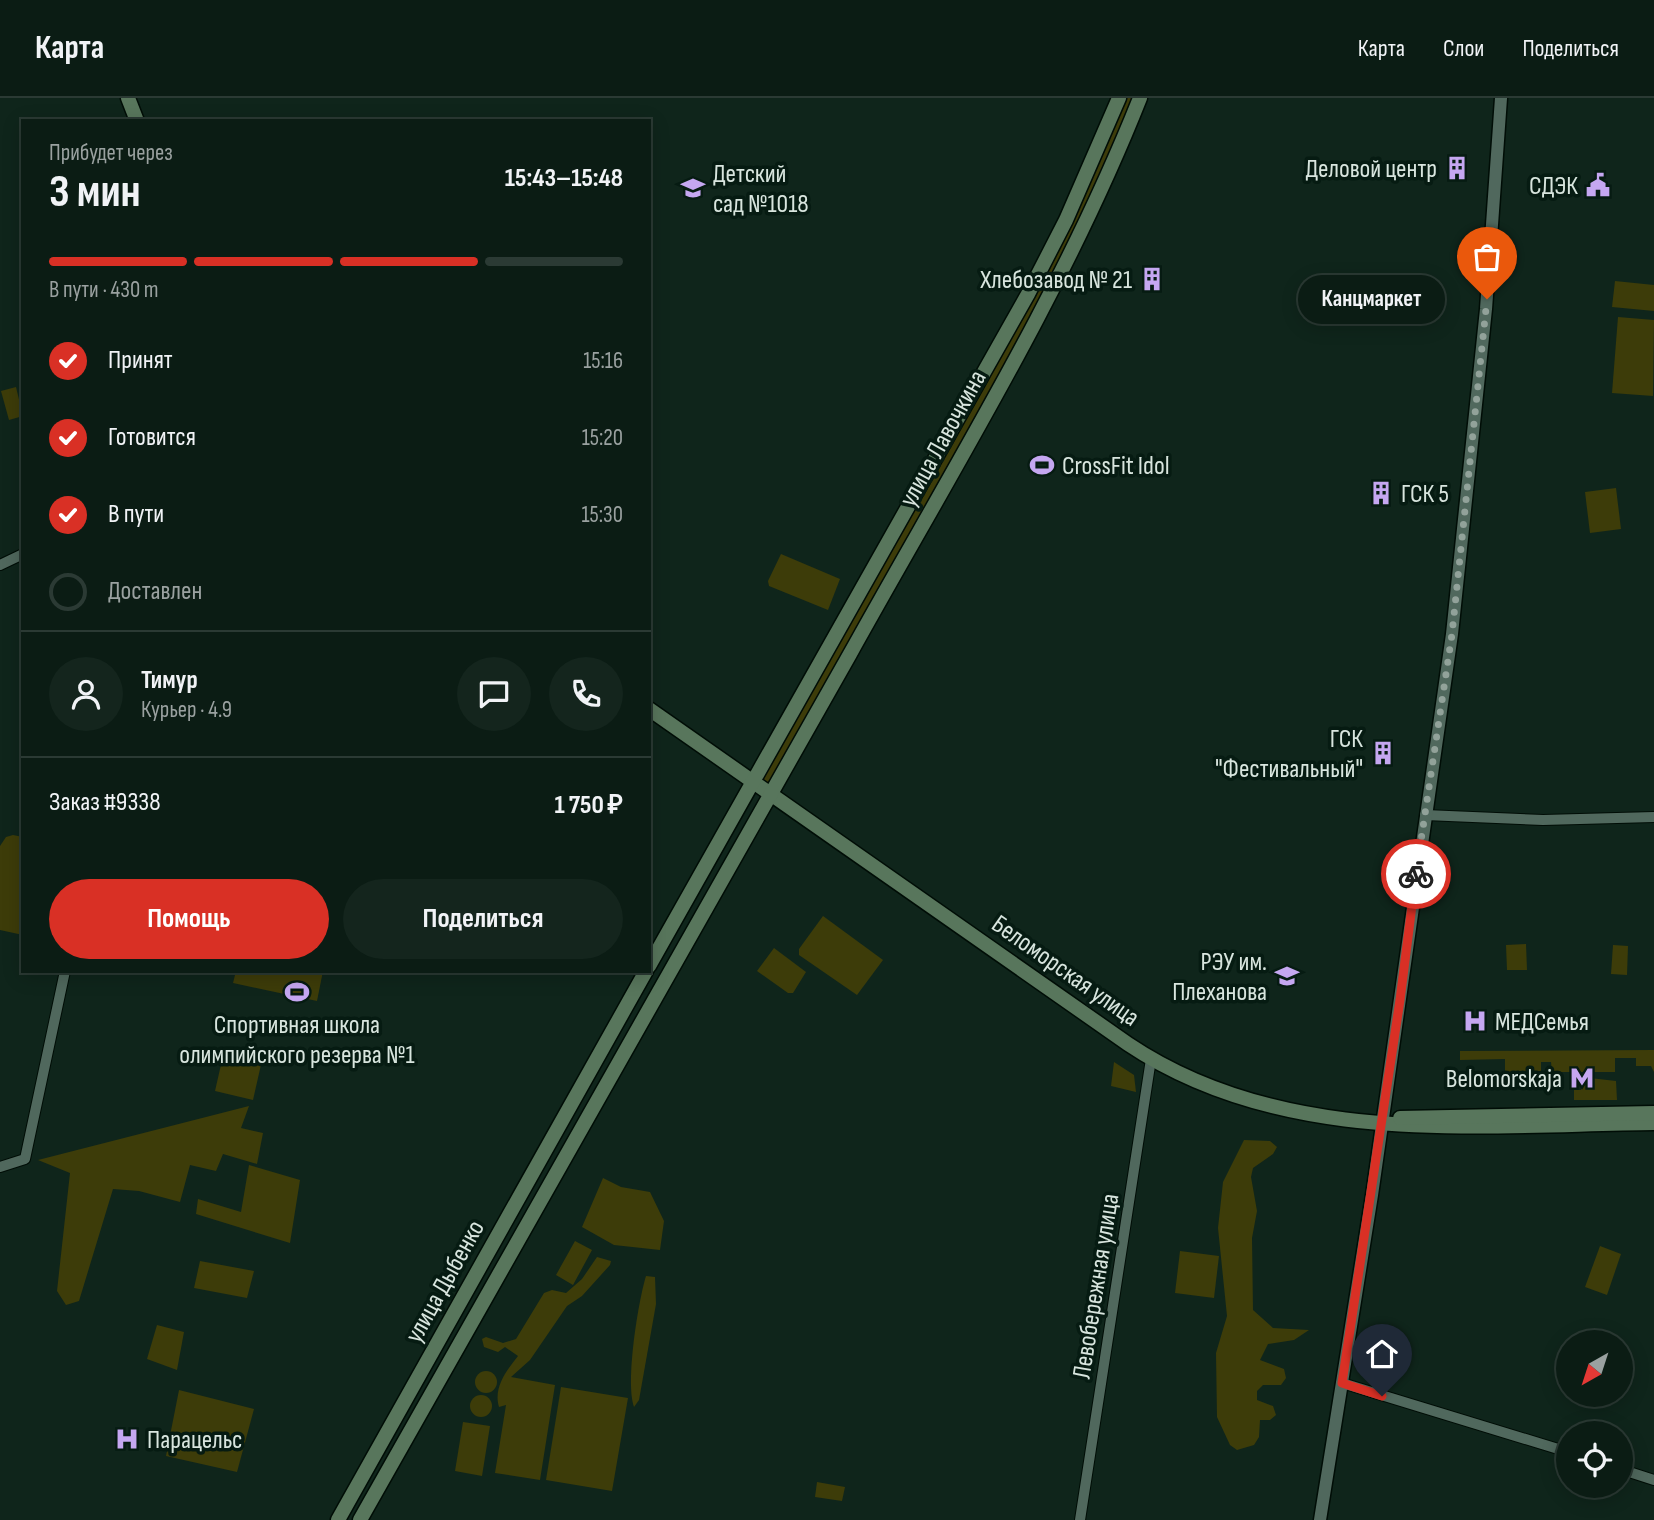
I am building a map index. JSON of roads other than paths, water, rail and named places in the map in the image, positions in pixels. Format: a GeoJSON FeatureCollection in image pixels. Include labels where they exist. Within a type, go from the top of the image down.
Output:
{"type":"FeatureCollection","features":[{"type":"Feature","properties":{"kind":"main road"},"geometry":{"type":"LineString","coordinates":[[128,98],[136,119]]}},
{"type":"Feature","properties":{"kind":"main road","name":"улица Лавочкина"},"geometry":{"type":"LineString","coordinates":[[754,783],[1055,242],[1119,98]]}},
{"type":"Feature","properties":{"kind":"main road","name":"улица Лавочкина"},"geometry":{"type":"LineString","coordinates":[[773,795],[995,395],[1072,250],[1140,98]]}},
{"type":"Feature","properties":{"kind":"main road","name":"Беломорская улица"},"geometry":{"type":"LineString","coordinates":[[651,710],[1151,1059],[1217,1092],[1276,1110],[1314,1117],[1416,1125],[1654,1123]]}},
{"type":"Feature","properties":{"kind":"main road"},"geometry":{"type":"LineString","coordinates":[[651,963],[754,783]]}},
{"type":"Feature","properties":{"kind":"main road","name":"улица Дыбенко"},"geometry":{"type":"LineString","coordinates":[[360,1520],[773,795]]}},
{"type":"Feature","properties":{"kind":"main road","name":"улица Дыбенко"},"geometry":{"type":"LineString","coordinates":[[338,1520],[645,973]]}},
{"type":"Feature","properties":{"kind":"main road","name":"Беломорская улица"},"geometry":{"type":"LineString","coordinates":[[1382,1121],[1416,1115],[1654,1113]]}},
{"type":"Feature","properties":{"kind":"street"},"geometry":{"type":"LineString","coordinates":[[1320,1520],[1382,1121],[1457,591],[1486,309],[1502,98]]}},
{"type":"Feature","properties":{"kind":"street"},"geometry":{"type":"LineString","coordinates":[[1066,220],[1066,227],[1070,232],[1077,233],[1083,228]]}},
{"type":"Feature","properties":{"kind":"street"},"geometry":{"type":"LineString","coordinates":[[1055,242],[1060,238],[1067,238],[1072,243],[1072,250]]}},
{"type":"Feature","properties":{"kind":"street"},"geometry":{"type":"LineString","coordinates":[[0,565],[21,555]]}},
{"type":"Feature","properties":{"kind":"street"},"geometry":{"type":"LineString","coordinates":[[1425,815],[1509,819],[1654,817]]}},
{"type":"Feature","properties":{"kind":"street"},"geometry":{"type":"LineString","coordinates":[[698,881],[704,876],[711,876],[719,885],[717,892]]}},
{"type":"Feature","properties":{"kind":"street"},"geometry":{"type":"LineString","coordinates":[[0,1167],[25,1158],[65,973]]}},
{"type":"Feature","properties":{"kind":"street","name":"Левобережная улица"},"geometry":{"type":"LineString","coordinates":[[1080,1520],[1151,1059]]}},
{"type":"Feature","properties":{"kind":"street"},"geometry":{"type":"LineString","coordinates":[[593,1065],[613,1075]]}},
{"type":"Feature","properties":{"kind":"street"},"geometry":{"type":"LineString","coordinates":[[1342,1383],[1556,1448]]}},
{"type":"Feature","properties":{"kind":"street"},"geometry":{"type":"LineString","coordinates":[[1633,1473],[1654,1480]]}},
{"type":"Feature","properties":{"kind":"place","name":"Деловой центр"},"geometry":{"type":"Point","coordinates":[1457,168]}},
{"type":"Feature","properties":{"kind":"place","name":"СДЭК"},"geometry":{"type":"Point","coordinates":[1598,185]}},
{"type":"Feature","properties":{"kind":"place","name":"Детский сад №1018"},"geometry":{"type":"Point","coordinates":[693,188]}},
{"type":"Feature","properties":{"kind":"place","name":"Хлебозавод № 21"},"geometry":{"type":"Point","coordinates":[1152,279]}},
{"type":"Feature","properties":{"kind":"place","name":"Канцмаркет"},"geometry":{"type":"Point","coordinates":[1487,299]}},
{"type":"Feature","properties":{"kind":"place","name":"CrossFit Idol"},"geometry":{"type":"Point","coordinates":[1042,465]}},
{"type":"Feature","properties":{"kind":"place","name":"ГСК 5"},"geometry":{"type":"Point","coordinates":[1381,493]}},
{"type":"Feature","properties":{"kind":"place","name":"ГСК \"Фестивальный\""},"geometry":{"type":"Point","coordinates":[1383,753]}},
{"type":"Feature","properties":{"kind":"place","name":"РЭУ им. Плеханова"},"geometry":{"type":"Point","coordinates":[1287,976]}},
{"type":"Feature","properties":{"kind":"place","name":"Спортивная школа олимпийского резерва №1"},"geometry":{"type":"Point","coordinates":[297,992]}},
{"type":"Feature","properties":{"kind":"place","name":"МЕДСемья"},"geometry":{"type":"Point","coordinates":[1475,1021]}},
{"type":"Feature","properties":{"kind":"place","name":"Belomorskaja"},"geometry":{"type":"Point","coordinates":[1582,1078]}},
{"type":"Feature","properties":{"kind":"place","name":"Парацельс"},"geometry":{"type":"Point","coordinates":[127,1439]}}]}
